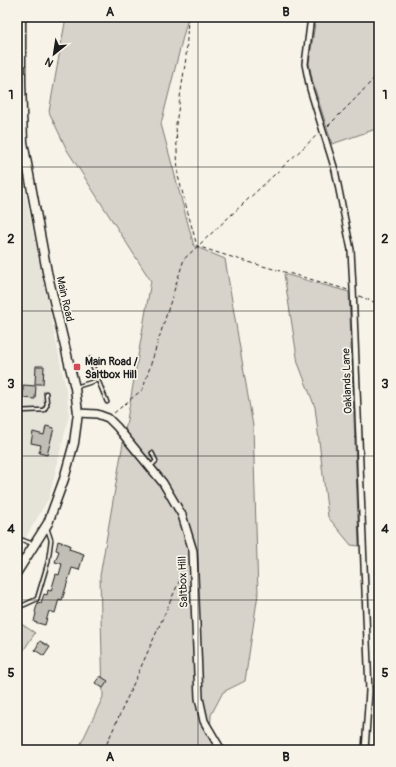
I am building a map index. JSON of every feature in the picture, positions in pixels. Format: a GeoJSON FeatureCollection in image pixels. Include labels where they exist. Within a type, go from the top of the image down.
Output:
{"type":"FeatureCollection","features":[{"type":"Feature","properties":{"kind":"main road","name":"Main Road"},"geometry":{"type":"LineString","coordinates":[[17,572],[46,526],[64,479],[74,443],[78,413],[75,388],[47,272],[23,142],[21,17]]}},
{"type":"Feature","properties":{"kind":"street","name":"Oaklands Lane"},"geometry":{"type":"LineString","coordinates":[[311,17],[305,64],[310,89],[335,170],[351,250],[354,292],[369,691],[365,750]]}},
{"type":"Feature","properties":{"kind":"street"},"geometry":{"type":"LineString","coordinates":[[78,413],[97,414],[108,418]]}},
{"type":"Feature","properties":{"kind":"street","name":"Saltbox Hill"},"geometry":{"type":"LineString","coordinates":[[108,418],[162,483],[182,515],[193,551],[199,698],[204,721],[221,750]]}},
{"type":"Feature","properties":{"kind":"lane"},"geometry":{"type":"LineString","coordinates":[[90,359],[107,402]]}},
{"type":"Feature","properties":{"kind":"lane"},"geometry":{"type":"LineString","coordinates":[[75,388],[98,380]]}},
{"type":"Feature","properties":{"kind":"lane"},"geometry":{"type":"LineString","coordinates":[[17,411],[44,410],[47,405],[46,393]]}},
{"type":"Feature","properties":{"kind":"lane"},"geometry":{"type":"LineString","coordinates":[[150,468],[156,461],[152,453]]}},
{"type":"Feature","properties":{"kind":"lane"},"geometry":{"type":"LineString","coordinates":[[17,605],[24,605],[37,599],[48,562],[51,540],[46,526]]}},
{"type":"Feature","properties":{"kind":"lane"},"geometry":{"type":"LineString","coordinates":[[17,538],[36,544]]}},
{"type":"Feature","properties":{"kind":"path"},"geometry":{"type":"LineString","coordinates":[[188,17],[186,58],[176,124],[178,176],[197,246]]}},
{"type":"Feature","properties":{"kind":"path"},"geometry":{"type":"LineString","coordinates":[[108,418],[143,389],[184,259],[304,146],[332,124],[379,73]]}},
{"type":"Feature","properties":{"kind":"path"},"geometry":{"type":"LineString","coordinates":[[197,246],[232,258],[354,292],[356,295],[379,304]]}},
{"type":"Feature","properties":{"kind":"path"},"geometry":{"type":"LineString","coordinates":[[104,750],[187,565]]}},
{"type":"Feature","properties":{"kind":"shaded area"},"geometry":{"type":"Polygon","coordinates":[[[66,17],[188,17],[161,124],[194,246],[225,259],[253,426],[258,594],[245,681],[223,692],[211,715],[210,736],[220,750],[78,750],[103,697],[100,576],[151,281],[67,150],[49,112],[66,17]]]}},
{"type":"Feature","properties":{"kind":"shaded area"},"geometry":{"type":"Polygon","coordinates":[[[316,17],[379,17],[379,128],[332,144],[313,83],[309,63],[316,17]]]}},
{"type":"Feature","properties":{"kind":"shaded area"},"geometry":{"type":"Polygon","coordinates":[[[17,154],[67,395],[69,416],[49,498],[17,552],[17,154]]]}},
{"type":"Feature","properties":{"kind":"shaded area"},"geometry":{"type":"Polygon","coordinates":[[[284,274],[349,292],[359,546],[351,545],[328,517],[315,407],[298,363],[284,274]]]}},
{"type":"Feature","properties":{"kind":"shaded area"},"geometry":{"type":"Polygon","coordinates":[[[17,621],[35,633],[17,660],[17,621]]]}},
{"type":"Feature","properties":{"kind":"building"},"geometry":{"type":"Polygon","coordinates":[[[36,366],[44,366],[43,384],[35,384],[36,366]]]}},
{"type":"Feature","properties":{"kind":"building"},"geometry":{"type":"Polygon","coordinates":[[[23,385],[36,386],[35,399],[23,398],[23,385]]]}},
{"type":"Feature","properties":{"kind":"building"},"geometry":{"type":"Polygon","coordinates":[[[46,426],[54,428],[47,455],[39,453],[41,445],[31,443],[33,432],[44,435],[46,426]]]}},
{"type":"Feature","properties":{"kind":"building"},"geometry":{"type":"Polygon","coordinates":[[[58,541],[70,545],[69,549],[84,554],[79,570],[72,568],[62,600],[59,599],[55,613],[49,611],[45,625],[34,622],[35,612],[38,602],[41,603],[44,594],[47,595],[48,590],[51,591],[56,574],[59,575],[62,564],[55,562],[59,551],[56,550],[58,541]]]}},
{"type":"Feature","properties":{"kind":"building"},"geometry":{"type":"Polygon","coordinates":[[[40,641],[50,647],[44,656],[35,650],[40,641]]]}},
{"type":"Feature","properties":{"kind":"building"},"geometry":{"type":"Polygon","coordinates":[[[100,676],[108,681],[103,688],[95,683],[100,676]]]}},
{"type":"Feature","properties":{"kind":"place","name":"Main Road / Saltbox Hill"},"geometry":{"type":"Point","coordinates":[77,367]}}]}
